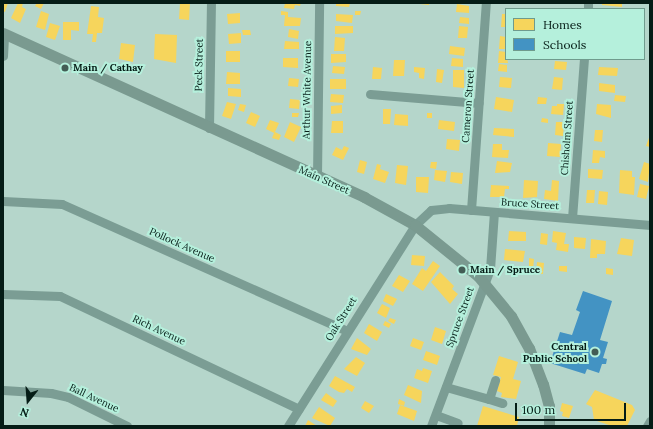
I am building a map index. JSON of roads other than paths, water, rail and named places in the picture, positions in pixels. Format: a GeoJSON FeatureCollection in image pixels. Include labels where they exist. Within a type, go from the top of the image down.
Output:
{"type":"FeatureCollection","features":[{"type":"Feature","properties":{"kind":"main road","name":"Main Street"},"geometry":{"type":"LineString","coordinates":[[3,33],[371,201],[415,225],[484,282],[511,316],[536,363],[547,398],[549,426]]}},
{"type":"Feature","properties":{"kind":"street","name":"Peck Street"},"geometry":{"type":"LineString","coordinates":[[209,128],[211,3]]}},
{"type":"Feature","properties":{"kind":"street","name":"Arthur White Avenue"},"geometry":{"type":"LineString","coordinates":[[317,177],[319,3]]}},
{"type":"Feature","properties":{"kind":"street","name":"Cameron Street"},"geometry":{"type":"LineString","coordinates":[[471,210],[486,3]]}},
{"type":"Feature","properties":{"kind":"street"},"geometry":{"type":"LineString","coordinates":[[3,33],[3,56]]}},
{"type":"Feature","properties":{"kind":"street","name":"Chisholm Street"},"geometry":{"type":"LineString","coordinates":[[572,218],[584,60]]}},
{"type":"Feature","properties":{"kind":"street"},"geometry":{"type":"LineString","coordinates":[[370,94],[479,103]]}},
{"type":"Feature","properties":{"kind":"street","name":"Pollock Avenue"},"geometry":{"type":"LineString","coordinates":[[3,201],[48,201],[67,206],[346,331]]}},
{"type":"Feature","properties":{"kind":"street","name":"Bruce Street"},"geometry":{"type":"LineString","coordinates":[[415,225],[423,216],[436,208],[650,225]]}},
{"type":"Feature","properties":{"kind":"street","name":"Spruce Street"},"geometry":{"type":"LineString","coordinates":[[432,426],[490,268],[494,212]]}},
{"type":"Feature","properties":{"kind":"street","name":"Oak Street"},"geometry":{"type":"LineString","coordinates":[[288,426],[346,331],[415,225]]}},
{"type":"Feature","properties":{"kind":"street","name":"Rich Avenue"},"geometry":{"type":"LineString","coordinates":[[3,294],[64,298],[299,409]]}},
{"type":"Feature","properties":{"kind":"street"},"geometry":{"type":"LineString","coordinates":[[488,399],[495,380]]}},
{"type":"Feature","properties":{"kind":"street"},"geometry":{"type":"LineString","coordinates":[[446,386],[502,403]]}},
{"type":"Feature","properties":{"kind":"street","name":"Ball Avenue"},"geometry":{"type":"LineString","coordinates":[[3,390],[51,393],[68,397],[127,426]]}},
{"type":"Feature","properties":{"kind":"street"},"geometry":{"type":"LineString","coordinates":[[436,415],[458,423]]}},
{"type":"Feature","properties":{"kind":"street"},"geometry":{"type":"LineString","coordinates":[[646,426],[650,421]]}},
{"type":"Feature","properties":{"kind":"place","name":"Main / Cathay"},"geometry":{"type":"Point","coordinates":[65,68]}},
{"type":"Feature","properties":{"kind":"place","name":"Main / Spruce"},"geometry":{"type":"Point","coordinates":[462,270]}},
{"type":"Feature","properties":{"kind":"place","name":"Central Public School"},"geometry":{"type":"Point","coordinates":[595,352]}}]}
